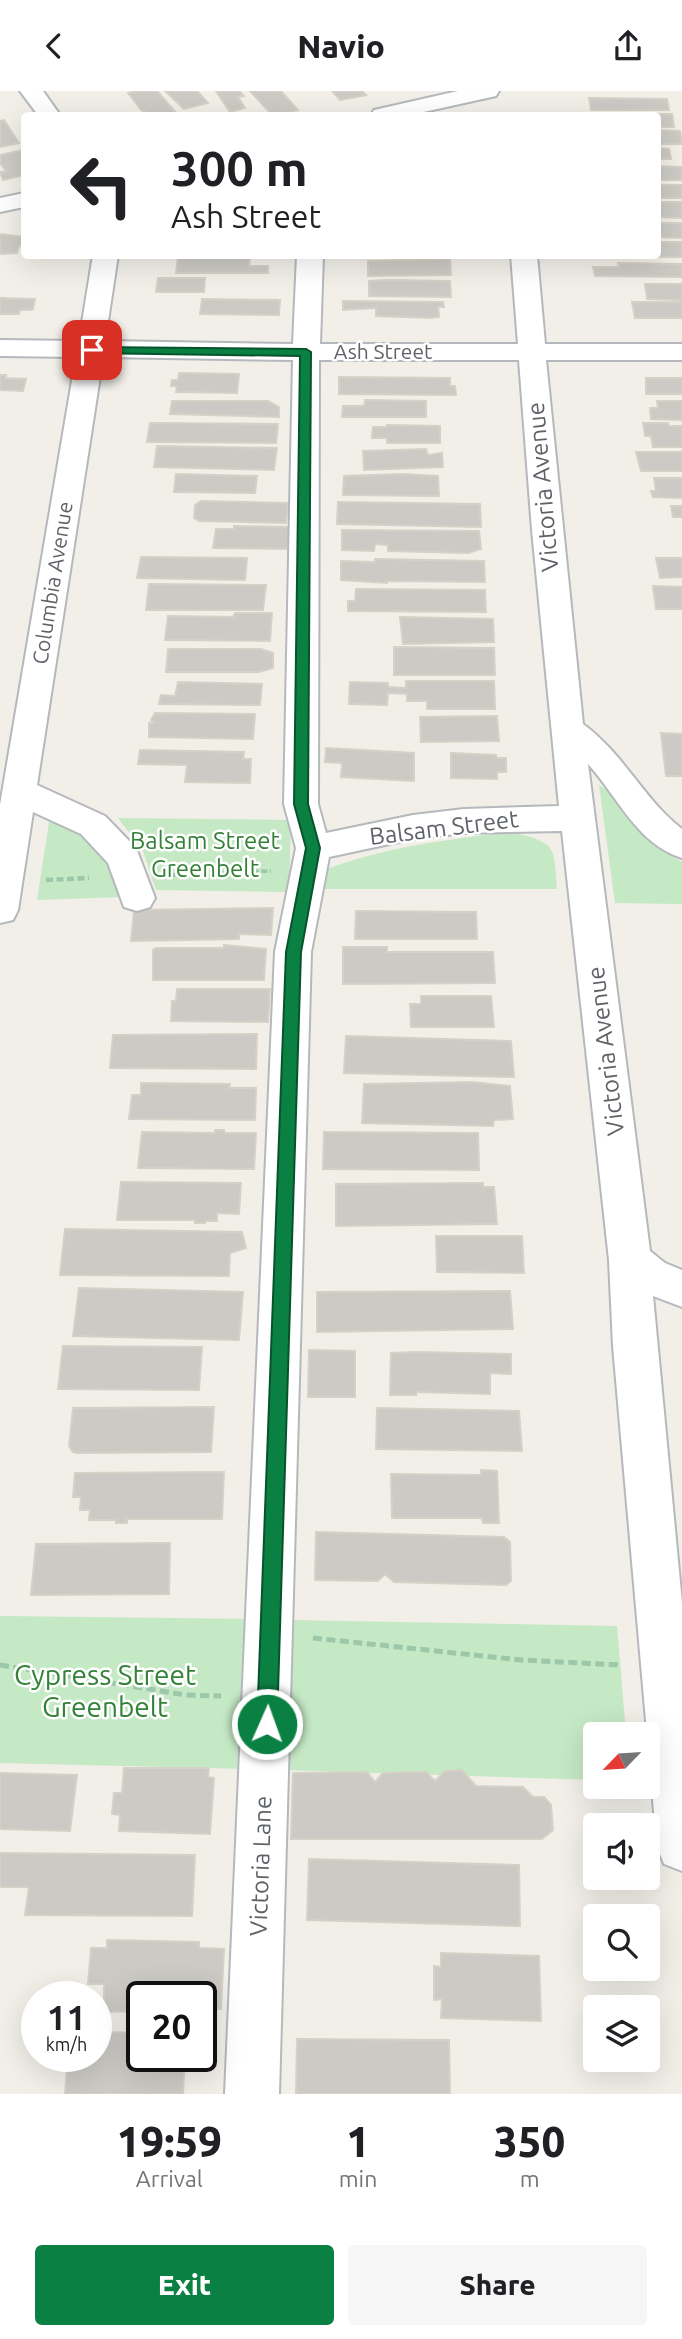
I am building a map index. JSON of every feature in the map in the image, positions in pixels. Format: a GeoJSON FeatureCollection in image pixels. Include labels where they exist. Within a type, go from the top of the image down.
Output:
{"type":"FeatureCollection","features":[{"type":"Feature","properties":{"kind":"street"},"geometry":{"type":"LineString","coordinates":[[31,91],[47,112]]}},
{"type":"Feature","properties":{"kind":"street"},"geometry":{"type":"LineString","coordinates":[[395,112],[489,91],[501,112]]}},
{"type":"Feature","properties":{"kind":"street"},"geometry":{"type":"LineString","coordinates":[[0,205],[21,201]]}},
{"type":"Feature","properties":{"kind":"street","name":"Columbia Avenue"},"geometry":{"type":"LineString","coordinates":[[0,910],[105,259]]}},
{"type":"Feature","properties":{"kind":"street","name":"Victoria Lane"},"geometry":{"type":"LineString","coordinates":[[252,2094],[293,952],[313,848],[301,804],[306,352],[310,259]]}},
{"type":"Feature","properties":{"kind":"street","name":"Victoria Avenue"},"geometry":{"type":"LineString","coordinates":[[524,259],[567,728],[630,1260],[634,1346],[675,1707],[682,1846]]}},
{"type":"Feature","properties":{"kind":"street","name":"Ash Street"},"geometry":{"type":"LineString","coordinates":[[0,348],[306,352],[682,352]]}},
{"type":"Feature","properties":{"kind":"street"},"geometry":{"type":"LineString","coordinates":[[567,728],[589,744],[618,776],[649,820],[669,838],[682,845]]}},
{"type":"Feature","properties":{"kind":"street"},"geometry":{"type":"LineString","coordinates":[[19,791],[93,825],[124,857],[137,898]]}},
{"type":"Feature","properties":{"kind":"street","name":"Balsam Street"},"geometry":{"type":"LineString","coordinates":[[313,848],[413,827],[464,821],[577,818]]}},
{"type":"Feature","properties":{"kind":"street"},"geometry":{"type":"LineString","coordinates":[[630,1260],[650,1276],[682,1289]]}},
{"type":"Feature","properties":{"kind":"path"},"geometry":{"type":"LineString","coordinates":[[342,1640],[521,1660],[618,1664]]}},
{"type":"Feature","properties":{"kind":"path"},"geometry":{"type":"LineString","coordinates":[[0,1665],[186,1695]]}},
{"type":"Feature","properties":{"kind":"green space"},"geometry":{"type":"Polygon","coordinates":[[[599,785],[614,797],[644,835],[682,862],[682,904],[615,903],[599,785]]]}},
{"type":"Feature","properties":{"kind":"green space","name":"Balsam Street Greenbelt"},"geometry":{"type":"Polygon","coordinates":[[[50,816],[78,831],[97,847],[110,867],[121,897],[37,900],[50,816]]]}},
{"type":"Feature","properties":{"kind":"green space","name":"Balsam Street Greenbelt"},"geometry":{"type":"Polygon","coordinates":[[[118,818],[291,820],[289,892],[156,890],[143,851],[118,818]]]}},
{"type":"Feature","properties":{"kind":"green space","name":"Balsam Street Greenbelt"},"geometry":{"type":"Polygon","coordinates":[[[513,832],[538,840],[550,849],[555,863],[557,889],[316,889],[327,869],[349,861],[419,845],[513,832]]]}},
{"type":"Feature","properties":{"kind":"green space","name":"Cypress Street Greenbelt"},"geometry":{"type":"Polygon","coordinates":[[[0,1616],[256,1619],[248,1769],[0,1763],[0,1616]]]}},
{"type":"Feature","properties":{"kind":"green space"},"geometry":{"type":"Polygon","coordinates":[[[289,1620],[617,1626],[625,1722],[583,1722],[583,1780],[285,1770],[289,1620]]]}},
{"type":"Feature","properties":{"kind":"building"},"geometry":{"type":"Polygon","coordinates":[[[157,91],[175,112],[146,112],[128,93],[157,91]]]}},
{"type":"Feature","properties":{"kind":"building"},"geometry":{"type":"Polygon","coordinates":[[[165,91],[197,91],[208,103],[184,109],[165,91]]]}},
{"type":"Feature","properties":{"kind":"building"},"geometry":{"type":"Polygon","coordinates":[[[216,91],[239,91],[244,96],[238,97],[245,108],[230,112],[216,91]]]}},
{"type":"Feature","properties":{"kind":"building"},"geometry":{"type":"Polygon","coordinates":[[[250,91],[281,91],[298,110],[288,112],[269,112],[250,91]]]}},
{"type":"Feature","properties":{"kind":"building"},"geometry":{"type":"Polygon","coordinates":[[[332,91],[362,91],[366,95],[340,100],[332,91]]]}},
{"type":"Feature","properties":{"kind":"building"},"geometry":{"type":"Polygon","coordinates":[[[589,98],[667,99],[669,110],[591,110],[589,98]]]}},
{"type":"Feature","properties":{"kind":"building"},"geometry":{"type":"Polygon","coordinates":[[[661,114],[672,114],[674,127],[661,127],[661,114]]]}},
{"type":"Feature","properties":{"kind":"building"},"geometry":{"type":"Polygon","coordinates":[[[4,120],[19,143],[0,147],[0,121],[4,120]]]}},
{"type":"Feature","properties":{"kind":"building"},"geometry":{"type":"Polygon","coordinates":[[[661,130],[680,131],[682,144],[661,144],[661,130]]]}},
{"type":"Feature","properties":{"kind":"building"},"geometry":{"type":"Polygon","coordinates":[[[661,148],[669,149],[671,159],[661,159],[661,148]]]}},
{"type":"Feature","properties":{"kind":"building"},"geometry":{"type":"Polygon","coordinates":[[[21,151],[21,176],[3,180],[0,172],[6,171],[0,163],[0,155],[21,151]]]}},
{"type":"Feature","properties":{"kind":"building"},"geometry":{"type":"Polygon","coordinates":[[[661,166],[682,167],[682,180],[661,180],[661,166]]]}},
{"type":"Feature","properties":{"kind":"building"},"geometry":{"type":"Polygon","coordinates":[[[661,185],[682,185],[682,198],[661,198],[661,185]]]}},
{"type":"Feature","properties":{"kind":"building"},"geometry":{"type":"Polygon","coordinates":[[[661,202],[682,202],[682,218],[661,217],[661,202]]]}},
{"type":"Feature","properties":{"kind":"building"},"geometry":{"type":"Polygon","coordinates":[[[661,223],[682,223],[682,238],[661,237],[661,223]]]}},
{"type":"Feature","properties":{"kind":"building"},"geometry":{"type":"Polygon","coordinates":[[[0,234],[21,237],[21,246],[17,253],[0,254],[0,234]]]}},
{"type":"Feature","properties":{"kind":"building"},"geometry":{"type":"Polygon","coordinates":[[[661,242],[682,242],[682,257],[661,257],[661,242]]]}},
{"type":"Feature","properties":{"kind":"building"},"geometry":{"type":"Polygon","coordinates":[[[178,259],[250,259],[249,266],[268,266],[268,273],[176,273],[178,259]]]}},
{"type":"Feature","properties":{"kind":"building"},"geometry":{"type":"Polygon","coordinates":[[[450,259],[451,275],[368,276],[368,261],[450,259]]]}},
{"type":"Feature","properties":{"kind":"building"},"geometry":{"type":"Polygon","coordinates":[[[618,263],[682,264],[682,277],[595,276],[593,267],[619,267],[618,263]]]}},
{"type":"Feature","properties":{"kind":"building"},"geometry":{"type":"Polygon","coordinates":[[[158,278],[205,278],[204,292],[156,292],[158,278]]]}},
{"type":"Feature","properties":{"kind":"building"},"geometry":{"type":"Polygon","coordinates":[[[369,281],[450,281],[451,297],[369,296],[369,281]]]}},
{"type":"Feature","properties":{"kind":"building"},"geometry":{"type":"Polygon","coordinates":[[[645,284],[682,284],[682,300],[647,299],[645,284]]]}},
{"type":"Feature","properties":{"kind":"building"},"geometry":{"type":"Polygon","coordinates":[[[0,298],[35,299],[33,309],[20,310],[19,314],[0,314],[0,298]]]}},
{"type":"Feature","properties":{"kind":"building"},"geometry":{"type":"Polygon","coordinates":[[[202,299],[280,300],[279,315],[200,314],[202,299]]]}},
{"type":"Feature","properties":{"kind":"building"},"geometry":{"type":"Polygon","coordinates":[[[343,301],[443,302],[444,307],[438,307],[439,317],[376,316],[376,308],[343,310],[343,301]]]}},
{"type":"Feature","properties":{"kind":"building"},"geometry":{"type":"Polygon","coordinates":[[[632,302],[682,302],[682,318],[635,318],[632,302]]]}},
{"type":"Feature","properties":{"kind":"building"},"geometry":{"type":"Polygon","coordinates":[[[179,373],[239,374],[237,393],[176,392],[177,386],[171,386],[172,380],[178,380],[179,373]]]}},
{"type":"Feature","properties":{"kind":"building"},"geometry":{"type":"Polygon","coordinates":[[[0,375],[6,375],[5,378],[26,379],[23,391],[0,390],[0,375]]]}},
{"type":"Feature","properties":{"kind":"building"},"geometry":{"type":"Polygon","coordinates":[[[339,377],[450,378],[450,386],[455,386],[456,395],[339,394],[339,377]]]}},
{"type":"Feature","properties":{"kind":"building"},"geometry":{"type":"Polygon","coordinates":[[[646,378],[682,378],[682,394],[646,394],[646,378]]]}},
{"type":"Feature","properties":{"kind":"building"},"geometry":{"type":"Polygon","coordinates":[[[365,400],[426,401],[426,417],[342,417],[343,406],[364,406],[365,400]]]}},
{"type":"Feature","properties":{"kind":"building"},"geometry":{"type":"Polygon","coordinates":[[[172,401],[268,401],[279,407],[279,417],[170,414],[172,401]]]}},
{"type":"Feature","properties":{"kind":"building"},"geometry":{"type":"Polygon","coordinates":[[[657,401],[682,401],[682,420],[651,419],[650,408],[658,408],[657,401]]]}},
{"type":"Feature","properties":{"kind":"building"},"geometry":{"type":"Polygon","coordinates":[[[150,423],[278,424],[276,443],[147,442],[150,423]]]}},
{"type":"Feature","properties":{"kind":"building"},"geometry":{"type":"Polygon","coordinates":[[[643,423],[682,426],[682,447],[653,447],[651,436],[645,436],[643,423]]]}},
{"type":"Feature","properties":{"kind":"building"},"geometry":{"type":"Polygon","coordinates":[[[440,426],[440,443],[387,443],[387,438],[372,438],[373,427],[440,426]]]}},
{"type":"Feature","properties":{"kind":"building"},"geometry":{"type":"Polygon","coordinates":[[[157,446],[277,448],[274,470],[154,467],[157,446]]]}},
{"type":"Feature","properties":{"kind":"building"},"geometry":{"type":"Polygon","coordinates":[[[426,449],[428,455],[442,453],[443,467],[364,470],[363,451],[426,449]]]}},
{"type":"Feature","properties":{"kind":"building"},"geometry":{"type":"Polygon","coordinates":[[[636,452],[682,452],[682,471],[641,471],[636,452]]]}},
{"type":"Feature","properties":{"kind":"building"},"geometry":{"type":"Polygon","coordinates":[[[176,474],[257,476],[255,493],[174,492],[176,474]]]}},
{"type":"Feature","properties":{"kind":"building"},"geometry":{"type":"Polygon","coordinates":[[[344,476],[438,476],[439,496],[343,495],[344,476]]]}},
{"type":"Feature","properties":{"kind":"building"},"geometry":{"type":"Polygon","coordinates":[[[654,478],[682,478],[682,498],[653,497],[651,491],[656,491],[654,478]]]}},
{"type":"Feature","properties":{"kind":"building"},"geometry":{"type":"Polygon","coordinates":[[[201,501],[288,503],[286,523],[199,521],[194,518],[195,505],[201,501]]]}},
{"type":"Feature","properties":{"kind":"building"},"geometry":{"type":"Polygon","coordinates":[[[338,502],[480,504],[481,527],[337,524],[338,502]]]}},
{"type":"Feature","properties":{"kind":"building"},"geometry":{"type":"Polygon","coordinates":[[[671,506],[682,506],[682,517],[673,517],[671,506]]]}},
{"type":"Feature","properties":{"kind":"building"},"geometry":{"type":"Polygon","coordinates":[[[234,526],[290,527],[288,549],[213,548],[216,529],[234,529],[234,526]]]}},
{"type":"Feature","properties":{"kind":"building"},"geometry":{"type":"Polygon","coordinates":[[[342,530],[479,531],[481,549],[468,553],[388,551],[388,545],[375,544],[374,551],[342,550],[342,530]]]}},
{"type":"Feature","properties":{"kind":"building"},"geometry":{"type":"Polygon","coordinates":[[[141,557],[247,558],[245,580],[137,578],[141,557]]]}},
{"type":"Feature","properties":{"kind":"building"},"geometry":{"type":"Polygon","coordinates":[[[656,558],[682,558],[682,577],[660,578],[656,558]]]}},
{"type":"Feature","properties":{"kind":"building"},"geometry":{"type":"Polygon","coordinates":[[[375,559],[484,561],[485,582],[387,583],[341,580],[341,561],[375,562],[375,559]]]}},
{"type":"Feature","properties":{"kind":"building"},"geometry":{"type":"Polygon","coordinates":[[[149,584],[266,585],[263,610],[146,610],[149,584]]]}},
{"type":"Feature","properties":{"kind":"building"},"geometry":{"type":"Polygon","coordinates":[[[653,586],[682,587],[682,609],[656,609],[653,586]]]}},
{"type":"Feature","properties":{"kind":"building"},"geometry":{"type":"Polygon","coordinates":[[[356,589],[485,590],[486,612],[348,611],[348,601],[355,601],[356,589]]]}},
{"type":"Feature","properties":{"kind":"building"},"geometry":{"type":"Polygon","coordinates":[[[235,613],[272,613],[270,641],[165,640],[168,616],[233,617],[235,613]]]}},
{"type":"Feature","properties":{"kind":"building"},"geometry":{"type":"Polygon","coordinates":[[[400,617],[493,619],[494,642],[403,644],[400,617]]]}},
{"type":"Feature","properties":{"kind":"building"},"geometry":{"type":"Polygon","coordinates":[[[394,647],[494,648],[495,675],[394,675],[394,647]]]}},
{"type":"Feature","properties":{"kind":"building"},"geometry":{"type":"Polygon","coordinates":[[[168,649],[261,649],[273,653],[273,668],[259,672],[166,672],[168,649]]]}},
{"type":"Feature","properties":{"kind":"building"},"geometry":{"type":"Polygon","coordinates":[[[406,681],[494,681],[495,709],[427,709],[427,701],[407,701],[407,694],[388,693],[387,705],[349,704],[350,682],[388,683],[388,687],[406,688],[406,681]]]}},
{"type":"Feature","properties":{"kind":"building"},"geometry":{"type":"Polygon","coordinates":[[[178,682],[262,684],[260,705],[159,704],[161,695],[175,696],[178,682]]]}},
{"type":"Feature","properties":{"kind":"building"},"geometry":{"type":"Polygon","coordinates":[[[155,713],[255,714],[253,739],[149,737],[149,723],[154,723],[151,720],[155,713]]]}},
{"type":"Feature","properties":{"kind":"building"},"geometry":{"type":"Polygon","coordinates":[[[497,716],[499,741],[421,742],[420,717],[497,716]]]}},
{"type":"Feature","properties":{"kind":"building"},"geometry":{"type":"Polygon","coordinates":[[[661,733],[682,734],[682,776],[666,776],[661,733]]]}},
{"type":"Feature","properties":{"kind":"building"},"geometry":{"type":"Polygon","coordinates":[[[326,748],[414,753],[414,781],[341,777],[342,763],[325,762],[326,748]]]}},
{"type":"Feature","properties":{"kind":"building"},"geometry":{"type":"Polygon","coordinates":[[[140,750],[244,752],[243,759],[251,759],[250,783],[185,782],[187,765],[138,764],[140,750]]]}},
{"type":"Feature","properties":{"kind":"building"},"geometry":{"type":"Polygon","coordinates":[[[451,753],[506,758],[506,772],[497,772],[497,779],[451,778],[451,753]]]}},
{"type":"Feature","properties":{"kind":"building"},"geometry":{"type":"Polygon","coordinates":[[[273,908],[271,935],[239,934],[239,939],[131,941],[134,910],[273,908]]]}},
{"type":"Feature","properties":{"kind":"building"},"geometry":{"type":"Polygon","coordinates":[[[356,911],[476,912],[477,939],[355,939],[356,911]]]}},
{"type":"Feature","properties":{"kind":"building"},"geometry":{"type":"Polygon","coordinates":[[[224,945],[266,949],[264,980],[153,980],[153,950],[156,948],[224,948],[224,945]]]}},
{"type":"Feature","properties":{"kind":"building"},"geometry":{"type":"Polygon","coordinates":[[[343,947],[387,947],[387,952],[493,952],[495,983],[343,984],[343,947]]]}},
{"type":"Feature","properties":{"kind":"building"},"geometry":{"type":"Polygon","coordinates":[[[177,989],[270,989],[268,1022],[171,1021],[172,1001],[176,1001],[177,989]]]}},
{"type":"Feature","properties":{"kind":"building"},"geometry":{"type":"Polygon","coordinates":[[[421,996],[491,996],[494,1027],[411,1027],[410,1004],[421,1004],[421,996]]]}},
{"type":"Feature","properties":{"kind":"building"},"geometry":{"type":"Polygon","coordinates":[[[257,1034],[256,1069],[110,1068],[113,1035],[257,1034]]]}},
{"type":"Feature","properties":{"kind":"building"},"geometry":{"type":"Polygon","coordinates":[[[346,1036],[511,1041],[514,1077],[344,1073],[346,1036]]]}},
{"type":"Feature","properties":{"kind":"building"},"geometry":{"type":"Polygon","coordinates":[[[472,1082],[510,1086],[513,1119],[494,1120],[493,1126],[362,1123],[364,1084],[472,1082]]]}},
{"type":"Feature","properties":{"kind":"building"},"geometry":{"type":"Polygon","coordinates":[[[141,1083],[230,1084],[229,1088],[256,1088],[255,1120],[129,1119],[132,1095],[141,1095],[141,1083]]]}},
{"type":"Feature","properties":{"kind":"building"},"geometry":{"type":"Polygon","coordinates":[[[215,1130],[224,1130],[224,1133],[256,1133],[254,1169],[138,1168],[142,1132],[215,1133],[215,1130]]]}},
{"type":"Feature","properties":{"kind":"building"},"geometry":{"type":"Polygon","coordinates":[[[324,1132],[478,1133],[479,1170],[323,1169],[324,1132]]]}},
{"type":"Feature","properties":{"kind":"building"},"geometry":{"type":"Polygon","coordinates":[[[121,1182],[241,1183],[239,1214],[217,1213],[217,1221],[205,1223],[195,1223],[195,1220],[117,1220],[121,1182]]]}},
{"type":"Feature","properties":{"kind":"building"},"geometry":{"type":"Polygon","coordinates":[[[483,1183],[483,1187],[494,1187],[497,1224],[336,1226],[336,1184],[483,1183]]]}},
{"type":"Feature","properties":{"kind":"building"},"geometry":{"type":"Polygon","coordinates":[[[65,1229],[242,1232],[246,1248],[230,1253],[229,1276],[60,1275],[65,1229]]]}},
{"type":"Feature","properties":{"kind":"building"},"geometry":{"type":"Polygon","coordinates":[[[436,1236],[522,1236],[524,1273],[437,1272],[436,1236]]]}},
{"type":"Feature","properties":{"kind":"building"},"geometry":{"type":"Polygon","coordinates":[[[79,1288],[243,1292],[239,1340],[73,1336],[79,1288]]]}},
{"type":"Feature","properties":{"kind":"building"},"geometry":{"type":"Polygon","coordinates":[[[510,1291],[513,1329],[317,1332],[317,1292],[510,1291]]]}},
{"type":"Feature","properties":{"kind":"building"},"geometry":{"type":"Polygon","coordinates":[[[63,1346],[202,1347],[199,1390],[58,1389],[63,1346]]]}},
{"type":"Feature","properties":{"kind":"building"},"geometry":{"type":"Polygon","coordinates":[[[309,1350],[355,1351],[355,1397],[308,1397],[309,1350]]]}},
{"type":"Feature","properties":{"kind":"building"},"geometry":{"type":"Polygon","coordinates":[[[391,1353],[511,1354],[511,1374],[490,1373],[490,1394],[416,1392],[416,1395],[390,1395],[391,1353]]]}},
{"type":"Feature","properties":{"kind":"building"},"geometry":{"type":"Polygon","coordinates":[[[214,1407],[211,1452],[78,1453],[73,1452],[69,1446],[73,1408],[214,1407]]]}},
{"type":"Feature","properties":{"kind":"building"},"geometry":{"type":"Polygon","coordinates":[[[377,1408],[519,1411],[522,1451],[376,1449],[377,1408]]]}},
{"type":"Feature","properties":{"kind":"building"},"geometry":{"type":"Polygon","coordinates":[[[481,1470],[497,1471],[499,1523],[483,1523],[482,1518],[392,1518],[391,1474],[481,1475],[481,1470]]]}},
{"type":"Feature","properties":{"kind":"building"},"geometry":{"type":"Polygon","coordinates":[[[224,1472],[222,1519],[127,1519],[127,1523],[116,1523],[116,1520],[89,1520],[90,1510],[80,1510],[81,1497],[73,1497],[75,1473],[224,1472]]]}},
{"type":"Feature","properties":{"kind":"building"},"geometry":{"type":"Polygon","coordinates":[[[316,1532],[504,1537],[510,1542],[511,1581],[506,1585],[394,1582],[385,1574],[378,1581],[315,1580],[316,1532]]]}},
{"type":"Feature","properties":{"kind":"building"},"geometry":{"type":"Polygon","coordinates":[[[170,1543],[169,1594],[31,1595],[36,1544],[170,1543]]]}},
{"type":"Feature","properties":{"kind":"building"},"geometry":{"type":"Polygon","coordinates":[[[124,1768],[209,1768],[208,1777],[214,1778],[210,1834],[119,1831],[120,1815],[112,1814],[114,1793],[122,1793],[124,1768]]]}},
{"type":"Feature","properties":{"kind":"building"},"geometry":{"type":"Polygon","coordinates":[[[462,1770],[476,1786],[523,1787],[533,1797],[544,1797],[551,1805],[553,1830],[542,1839],[291,1839],[293,1773],[367,1772],[375,1782],[383,1773],[426,1772],[435,1781],[445,1771],[462,1770]]]}},
{"type":"Feature","properties":{"kind":"building"},"geometry":{"type":"Polygon","coordinates":[[[0,1773],[77,1775],[70,1831],[0,1829],[0,1773]]]}},
{"type":"Feature","properties":{"kind":"building"},"geometry":{"type":"Polygon","coordinates":[[[0,1853],[195,1855],[192,1916],[25,1915],[29,1887],[0,1887],[0,1853]]]}},
{"type":"Feature","properties":{"kind":"building"},"geometry":{"type":"Polygon","coordinates":[[[309,1859],[519,1865],[520,1926],[307,1920],[309,1859]]]}},
{"type":"Feature","properties":{"kind":"building"},"geometry":{"type":"Polygon","coordinates":[[[107,1940],[199,1942],[199,1948],[224,1949],[221,2009],[217,2009],[217,1981],[126,1981],[126,2011],[112,2012],[112,1981],[88,1981],[91,1948],[107,1948],[107,1940]]]}},
{"type":"Feature","properties":{"kind":"building"},"geometry":{"type":"Polygon","coordinates":[[[441,1953],[539,1956],[541,2021],[441,2018],[442,1999],[434,2000],[434,1966],[441,1967],[441,1953]]]}},
{"type":"Feature","properties":{"kind":"building"},"geometry":{"type":"Polygon","coordinates":[[[112,2032],[126,2033],[126,2072],[184,2072],[183,2094],[65,2094],[67,2072],[112,2072],[112,2032]]]}},
{"type":"Feature","properties":{"kind":"building"},"geometry":{"type":"Polygon","coordinates":[[[297,2039],[449,2040],[450,2094],[296,2094],[297,2039]]]}},
{"type":"Feature","properties":{"kind":"route"},"geometry":{"type":"LineString","coordinates":[[92,350],[306,352],[301,804],[313,848],[293,952],[267,1724]]}}]}
